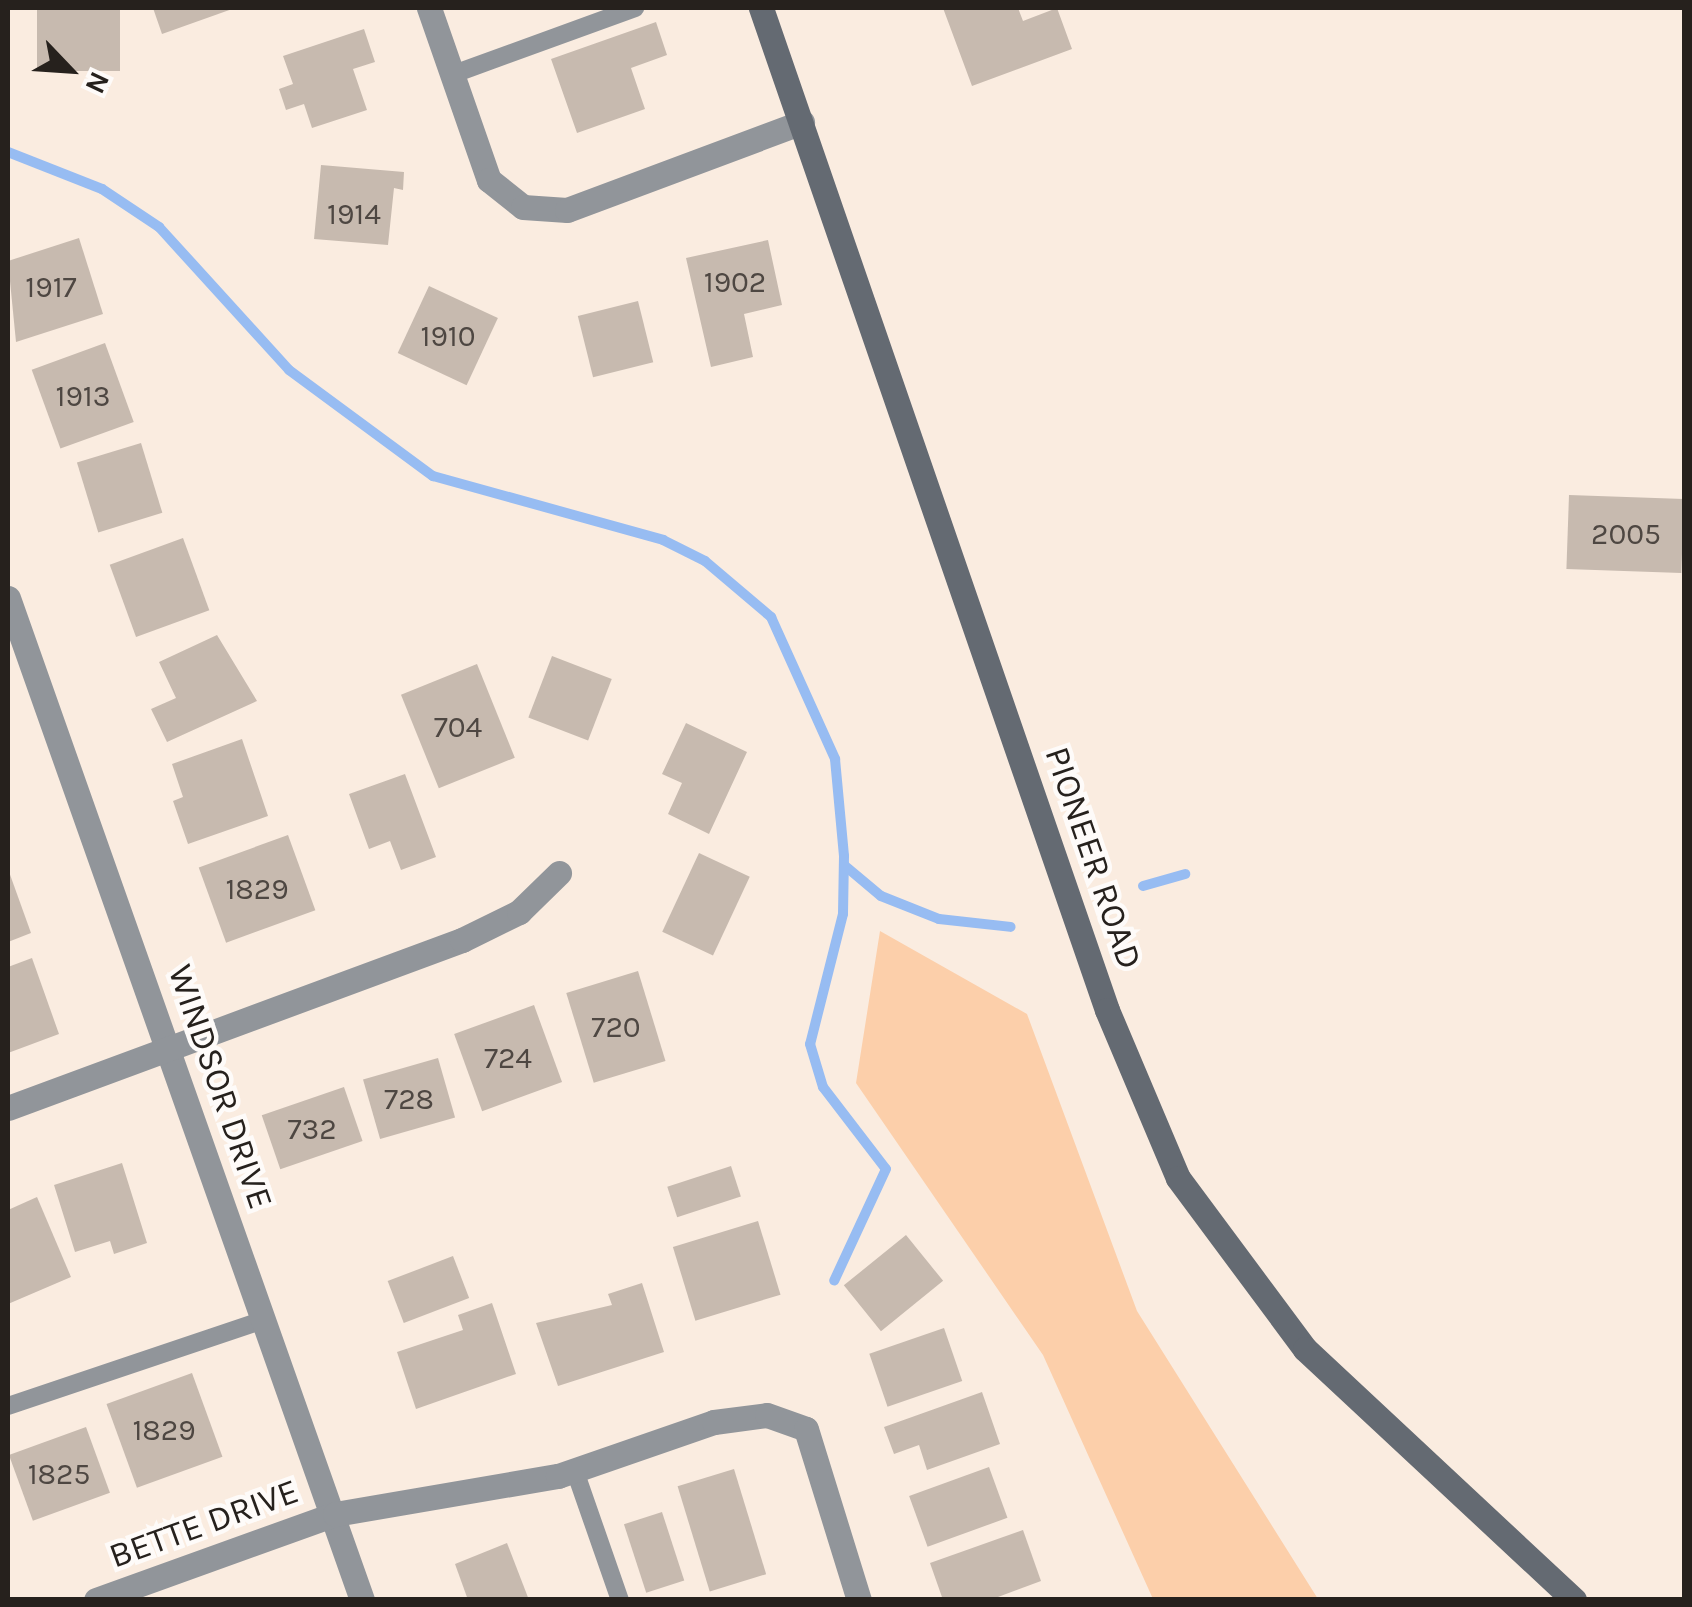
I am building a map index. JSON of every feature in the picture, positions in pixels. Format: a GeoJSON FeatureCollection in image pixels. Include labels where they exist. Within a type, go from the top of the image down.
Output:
{"type":"FeatureCollection","features":[{"type":"Feature","properties":{"kind":"main road","name":"PIONEER ROAD"},"geometry":{"type":"LineString","coordinates":[[762,8],[1107,1010],[1178,1178],[1305,1349],[1574,1600]]}},
{"type":"Feature","properties":{"kind":"street"},"geometry":{"type":"LineString","coordinates":[[429,8],[489,180],[502,196],[545,210],[567,210],[802,122]]}},
{"type":"Feature","properties":{"kind":"street","name":"WINDSOR DRIVE"},"geometry":{"type":"LineString","coordinates":[[8,598],[171,1046],[261,1320],[362,1600]]}},
{"type":"Feature","properties":{"kind":"street"},"geometry":{"type":"LineString","coordinates":[[8,1108],[462,940],[519,912],[559,872]]}},
{"type":"Feature","properties":{"kind":"street","name":"BETTE DRIVE"},"geometry":{"type":"LineString","coordinates":[[96,1600],[334,1514],[576,1470],[714,1422],[767,1415],[806,1429],[859,1600]]}},
{"type":"Feature","properties":{"kind":"lane"},"geometry":{"type":"LineString","coordinates":[[451,74],[635,8]]}},
{"type":"Feature","properties":{"kind":"lane"},"geometry":{"type":"LineString","coordinates":[[8,1406],[261,1320]]}},
{"type":"Feature","properties":{"kind":"lane"},"geometry":{"type":"LineString","coordinates":[[576,1470],[620,1600]]}},
{"type":"Feature","properties":{"kind":"shaded area"},"geometry":{"type":"Polygon","coordinates":[[[880,931],[1027,1014],[1137,1311],[1318,1599],[1153,1599],[1043,1355],[856,1083],[880,931]]]}},
{"type":"Feature","properties":{"kind":"building"},"geometry":{"type":"Polygon","coordinates":[[[37,8],[120,8],[120,71],[37,71],[37,8]]]}},
{"type":"Feature","properties":{"kind":"building"},"geometry":{"type":"Polygon","coordinates":[[[153,8],[235,8],[162,34],[153,8]]]}},
{"type":"Feature","properties":{"kind":"building"},"geometry":{"type":"Polygon","coordinates":[[[943,8],[1018,8],[1023,21],[1057,8],[1072,49],[972,86],[943,8]]]}},
{"type":"Feature","properties":{"kind":"building"},"geometry":{"type":"Polygon","coordinates":[[[656,22],[667,55],[631,68],[645,109],[577,133],[551,59],[656,22]]]}},
{"type":"Feature","properties":{"kind":"building"},"geometry":{"type":"Polygon","coordinates":[[[364,29],[375,62],[353,69],[367,110],[312,128],[304,104],[286,110],[279,89],[293,84],[283,56],[364,29]]]}},
{"type":"Feature","properties":{"kind":"building"},"geometry":{"type":"Polygon","coordinates":[[[321,165],[404,172],[403,190],[394,188],[388,245],[314,239],[321,165]]]}},
{"type":"Feature","properties":{"kind":"building"},"geometry":{"type":"Polygon","coordinates":[[[79,238],[103,314],[16,342],[8,261],[79,238]]]}},
{"type":"Feature","properties":{"kind":"building"},"geometry":{"type":"Polygon","coordinates":[[[768,240],[782,305],[744,314],[753,357],[711,367],[686,258],[768,240]]]}},
{"type":"Feature","properties":{"kind":"building"},"geometry":{"type":"Polygon","coordinates":[[[429,286],[498,318],[467,385],[398,353],[429,286]]]}},
{"type":"Feature","properties":{"kind":"building"},"geometry":{"type":"Polygon","coordinates":[[[638,301],[653,362],[593,377],[578,316],[638,301]]]}},
{"type":"Feature","properties":{"kind":"building"},"geometry":{"type":"Polygon","coordinates":[[[105,343],[134,422],[60,449],[32,370],[105,343]]]}},
{"type":"Feature","properties":{"kind":"building"},"geometry":{"type":"Polygon","coordinates":[[[141,443],[162,513],[98,532],[77,463],[141,443]]]}},
{"type":"Feature","properties":{"kind":"building"},"geometry":{"type":"Polygon","coordinates":[[[1569,495],[1684,499],[1681,573],[1566,569],[1569,495]]]}},
{"type":"Feature","properties":{"kind":"building"},"geometry":{"type":"Polygon","coordinates":[[[183,538],[209,610],[136,637],[110,565],[183,538]]]}},
{"type":"Feature","properties":{"kind":"building"},"geometry":{"type":"Polygon","coordinates":[[[217,635],[257,701],[167,742],[151,709],[176,698],[159,662],[217,635]]]}},
{"type":"Feature","properties":{"kind":"building"},"geometry":{"type":"Polygon","coordinates":[[[552,656],[612,679],[588,741],[528,718],[552,656]]]}},
{"type":"Feature","properties":{"kind":"building"},"geometry":{"type":"Polygon","coordinates":[[[477,664],[515,758],[439,788],[401,695],[477,664]]]}},
{"type":"Feature","properties":{"kind":"building"},"geometry":{"type":"Polygon","coordinates":[[[686,723],[747,752],[709,834],[668,814],[682,783],[662,774],[686,723]]]}},
{"type":"Feature","properties":{"kind":"building"},"geometry":{"type":"Polygon","coordinates":[[[242,739],[268,816],[188,844],[173,801],[183,797],[172,764],[242,739]]]}},
{"type":"Feature","properties":{"kind":"building"},"geometry":{"type":"Polygon","coordinates":[[[405,774],[436,857],[401,870],[390,841],[369,849],[349,794],[405,774]]]}},
{"type":"Feature","properties":{"kind":"building"},"geometry":{"type":"Polygon","coordinates":[[[288,835],[315,910],[226,943],[199,867],[288,835]]]}},
{"type":"Feature","properties":{"kind":"building"},"geometry":{"type":"Polygon","coordinates":[[[699,853],[750,877],[713,956],[662,932],[699,853]]]}},
{"type":"Feature","properties":{"kind":"building"},"geometry":{"type":"Polygon","coordinates":[[[8,869],[31,933],[8,942],[8,869]]]}},
{"type":"Feature","properties":{"kind":"building"},"geometry":{"type":"Polygon","coordinates":[[[32,958],[59,1034],[8,1053],[8,967],[32,958]]]}},
{"type":"Feature","properties":{"kind":"building"},"geometry":{"type":"Polygon","coordinates":[[[638,971],[665,1061],[594,1083],[566,993],[638,971]]]}},
{"type":"Feature","properties":{"kind":"building"},"geometry":{"type":"Polygon","coordinates":[[[534,1005],[562,1082],[482,1111],[454,1034],[534,1005]]]}},
{"type":"Feature","properties":{"kind":"building"},"geometry":{"type":"Polygon","coordinates":[[[438,1058],[455,1118],[380,1139],[363,1079],[438,1058]]]}},
{"type":"Feature","properties":{"kind":"building"},"geometry":{"type":"Polygon","coordinates":[[[344,1087],[363,1141],[280,1169],[262,1115],[344,1087]]]}},
{"type":"Feature","properties":{"kind":"building"},"geometry":{"type":"Polygon","coordinates":[[[122,1163],[147,1243],[114,1254],[110,1241],[75,1252],[54,1185],[122,1163]]]}},
{"type":"Feature","properties":{"kind":"building"},"geometry":{"type":"Polygon","coordinates":[[[731,1166],[741,1196],[677,1217],[667,1187],[731,1166]]]}},
{"type":"Feature","properties":{"kind":"building"},"geometry":{"type":"Polygon","coordinates":[[[37,1197],[71,1277],[8,1304],[8,1210],[37,1197]]]}},
{"type":"Feature","properties":{"kind":"building"},"geometry":{"type":"Polygon","coordinates":[[[758,1221],[781,1295],[695,1321],[673,1247],[758,1221]]]}},
{"type":"Feature","properties":{"kind":"building"},"geometry":{"type":"Polygon","coordinates":[[[906,1235],[943,1281],[881,1331],[844,1285],[906,1235]]]}},
{"type":"Feature","properties":{"kind":"building"},"geometry":{"type":"Polygon","coordinates":[[[453,1256],[469,1298],[404,1323],[388,1281],[453,1256]]]}},
{"type":"Feature","properties":{"kind":"building"},"geometry":{"type":"Polygon","coordinates":[[[642,1283],[664,1352],[558,1386],[536,1323],[612,1305],[608,1294],[642,1283]]]}},
{"type":"Feature","properties":{"kind":"building"},"geometry":{"type":"Polygon","coordinates":[[[492,1303],[516,1374],[416,1409],[397,1352],[463,1330],[458,1315],[492,1303]]]}},
{"type":"Feature","properties":{"kind":"building"},"geometry":{"type":"Polygon","coordinates":[[[944,1328],[962,1381],[888,1407],[869,1354],[944,1328]]]}},
{"type":"Feature","properties":{"kind":"building"},"geometry":{"type":"Polygon","coordinates":[[[192,1373],[222,1457],[137,1488],[106,1404],[192,1373]]]}},
{"type":"Feature","properties":{"kind":"building"},"geometry":{"type":"Polygon","coordinates":[[[982,1392],[1000,1444],[927,1470],[919,1445],[894,1454],[884,1427],[982,1392]]]}},
{"type":"Feature","properties":{"kind":"building"},"geometry":{"type":"Polygon","coordinates":[[[86,1427],[110,1493],[33,1521],[9,1455],[86,1427]]]}},
{"type":"Feature","properties":{"kind":"building"},"geometry":{"type":"Polygon","coordinates":[[[989,1467],[1007,1518],[928,1547],[909,1496],[989,1467]]]}},
{"type":"Feature","properties":{"kind":"building"},"geometry":{"type":"Polygon","coordinates":[[[734,1469],[766,1574],[710,1591],[678,1486],[734,1469]]]}},
{"type":"Feature","properties":{"kind":"building"},"geometry":{"type":"Polygon","coordinates":[[[662,1512],[684,1580],[646,1593],[624,1524],[662,1512]]]}},
{"type":"Feature","properties":{"kind":"building"},"geometry":{"type":"Polygon","coordinates":[[[1023,1530],[1041,1581],[990,1600],[943,1600],[930,1563],[1023,1530]]]}},
{"type":"Feature","properties":{"kind":"building"},"geometry":{"type":"Polygon","coordinates":[[[507,1543],[529,1600],[468,1600],[455,1564],[507,1543]]]}},
{"type":"Feature","properties":{"kind":"waterway"},"geometry":{"type":"LineString","coordinates":[[8,152],[102,189],[159,227],[289,370],[433,476],[663,540],[705,561],[771,617],[835,759],[844,856],[843,914],[810,1044],[823,1087],[886,1169],[834,1281]]}},
{"type":"Feature","properties":{"kind":"waterway"},"geometry":{"type":"LineString","coordinates":[[844,865],[881,896],[939,919],[1011,927]]}},
{"type":"Feature","properties":{"kind":"waterway"},"geometry":{"type":"LineString","coordinates":[[1143,886],[1185,874]]}}]}
